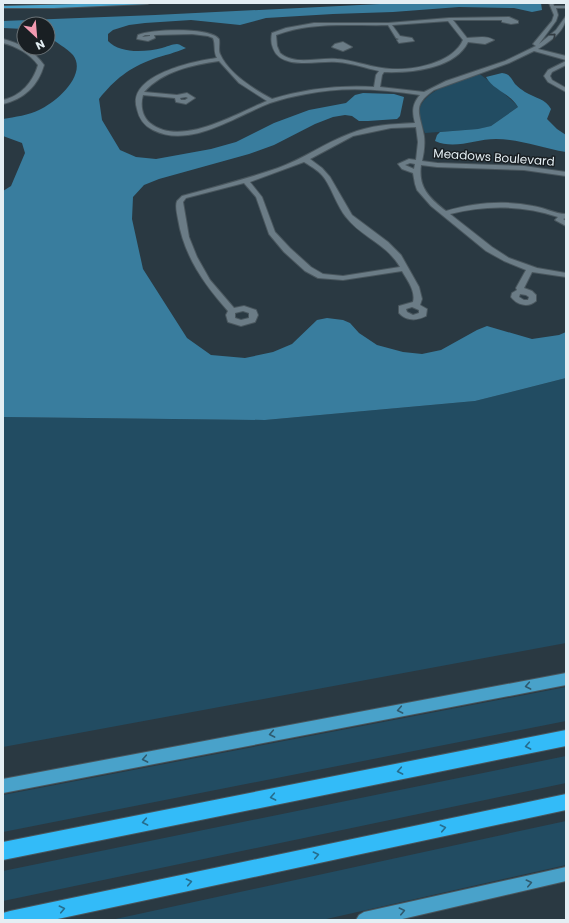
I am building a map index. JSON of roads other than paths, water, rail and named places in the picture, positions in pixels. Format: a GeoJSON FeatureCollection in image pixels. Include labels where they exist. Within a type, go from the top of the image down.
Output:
{"type":"FeatureCollection","features":[{"type":"Feature","properties":{"kind":"highway"},"geometry":{"type":"LineString","coordinates":[[3,851],[566,738]]}},
{"type":"Feature","properties":{"kind":"highway"},"geometry":{"type":"LineString","coordinates":[[10,920],[566,802]]}},
{"type":"Feature","properties":{"kind":"main road"},"geometry":{"type":"LineString","coordinates":[[3,6],[83,3]]}},
{"type":"Feature","properties":{"kind":"main road"},"geometry":{"type":"LineString","coordinates":[[3,6],[54,7],[147,3]]}},
{"type":"Feature","properties":{"kind":"main road"},"geometry":{"type":"LineString","coordinates":[[3,786],[566,678]]}},
{"type":"Feature","properties":{"kind":"main road"},"geometry":{"type":"LineString","coordinates":[[364,920],[566,874]]}},
{"type":"Feature","properties":{"kind":"street"},"geometry":{"type":"LineString","coordinates":[[564,6],[552,5],[556,15],[566,16]]}},
{"type":"Feature","properties":{"kind":"street","name":"Meadows Boulevard"},"geometry":{"type":"LineString","coordinates":[[532,49],[554,21],[556,15]]}},
{"type":"Feature","properties":{"kind":"street","name":"Meadows Boulevard"},"geometry":{"type":"LineString","coordinates":[[566,16],[560,30],[539,47],[501,64],[442,84],[425,94],[417,104],[414,112],[422,145],[420,162],[416,172],[422,194],[488,248],[503,257],[530,269],[566,275]]}},
{"type":"Feature","properties":{"kind":"street"},"geometry":{"type":"LineString","coordinates":[[449,19],[466,40],[465,46],[460,52],[440,62],[412,69],[383,70],[335,60],[288,60],[276,51],[273,41],[274,34],[283,30],[298,27],[389,24],[449,19],[504,19]]}},
{"type":"Feature","properties":{"kind":"street"},"geometry":{"type":"LineString","coordinates":[[389,24],[398,37],[402,38]]}},
{"type":"Feature","properties":{"kind":"street"},"geometry":{"type":"LineString","coordinates":[[152,35],[193,32],[211,35],[218,42],[217,52],[220,59],[237,78],[250,89],[271,101]]}},
{"type":"Feature","properties":{"kind":"street"},"geometry":{"type":"LineString","coordinates":[[3,40],[16,44],[36,59],[41,65],[36,78],[24,93],[14,100],[3,102]]}},
{"type":"Feature","properties":{"kind":"street"},"geometry":{"type":"LineString","coordinates":[[466,40],[478,40]]}},
{"type":"Feature","properties":{"kind":"street"},"geometry":{"type":"LineString","coordinates":[[335,60],[341,49]]}},
{"type":"Feature","properties":{"kind":"street"},"geometry":{"type":"LineString","coordinates":[[532,49],[566,58]]}},
{"type":"Feature","properties":{"kind":"street"},"geometry":{"type":"LineString","coordinates":[[220,59],[199,62],[172,70],[150,82],[140,94],[137,103],[139,113],[143,120],[159,130],[172,133],[204,130],[271,101],[317,91],[377,87],[425,94]]}},
{"type":"Feature","properties":{"kind":"street"},"geometry":{"type":"LineString","coordinates":[[566,62],[550,71],[547,76],[550,81],[566,90]]}},
{"type":"Feature","properties":{"kind":"street"},"geometry":{"type":"LineString","coordinates":[[377,87],[379,75],[383,70]]}},
{"type":"Feature","properties":{"kind":"street"},"geometry":{"type":"LineString","coordinates":[[140,94],[177,97]]}},
{"type":"Feature","properties":{"kind":"street"},"geometry":{"type":"LineString","coordinates":[[232,311],[219,297],[202,274],[188,247],[179,202],[184,197],[246,181],[305,160],[351,135],[372,129],[391,126],[418,125]]}},
{"type":"Feature","properties":{"kind":"street"},"geometry":{"type":"LineString","coordinates":[[305,160],[320,169],[328,178],[349,216],[385,244],[398,257],[415,287],[418,299],[416,305]]}},
{"type":"Feature","properties":{"kind":"street"},"geometry":{"type":"LineString","coordinates":[[416,172],[404,168],[401,164],[408,161],[420,162]]}},
{"type":"Feature","properties":{"kind":"street","name":"Meadows Boulevard"},"geometry":{"type":"LineString","coordinates":[[420,162],[502,166],[566,174]]}},
{"type":"Feature","properties":{"kind":"street"},"geometry":{"type":"LineString","coordinates":[[246,181],[259,197],[272,232],[287,250],[308,269],[321,276],[343,278],[405,268]]}},
{"type":"Feature","properties":{"kind":"street"},"geometry":{"type":"LineString","coordinates":[[445,213],[465,207],[517,205],[534,207],[564,216]]}},
{"type":"Feature","properties":{"kind":"street"},"geometry":{"type":"LineString","coordinates":[[564,216],[559,220],[566,224]]}},
{"type":"Feature","properties":{"kind":"street"},"geometry":{"type":"LineString","coordinates":[[521,291],[520,288],[530,269]]}}]}
